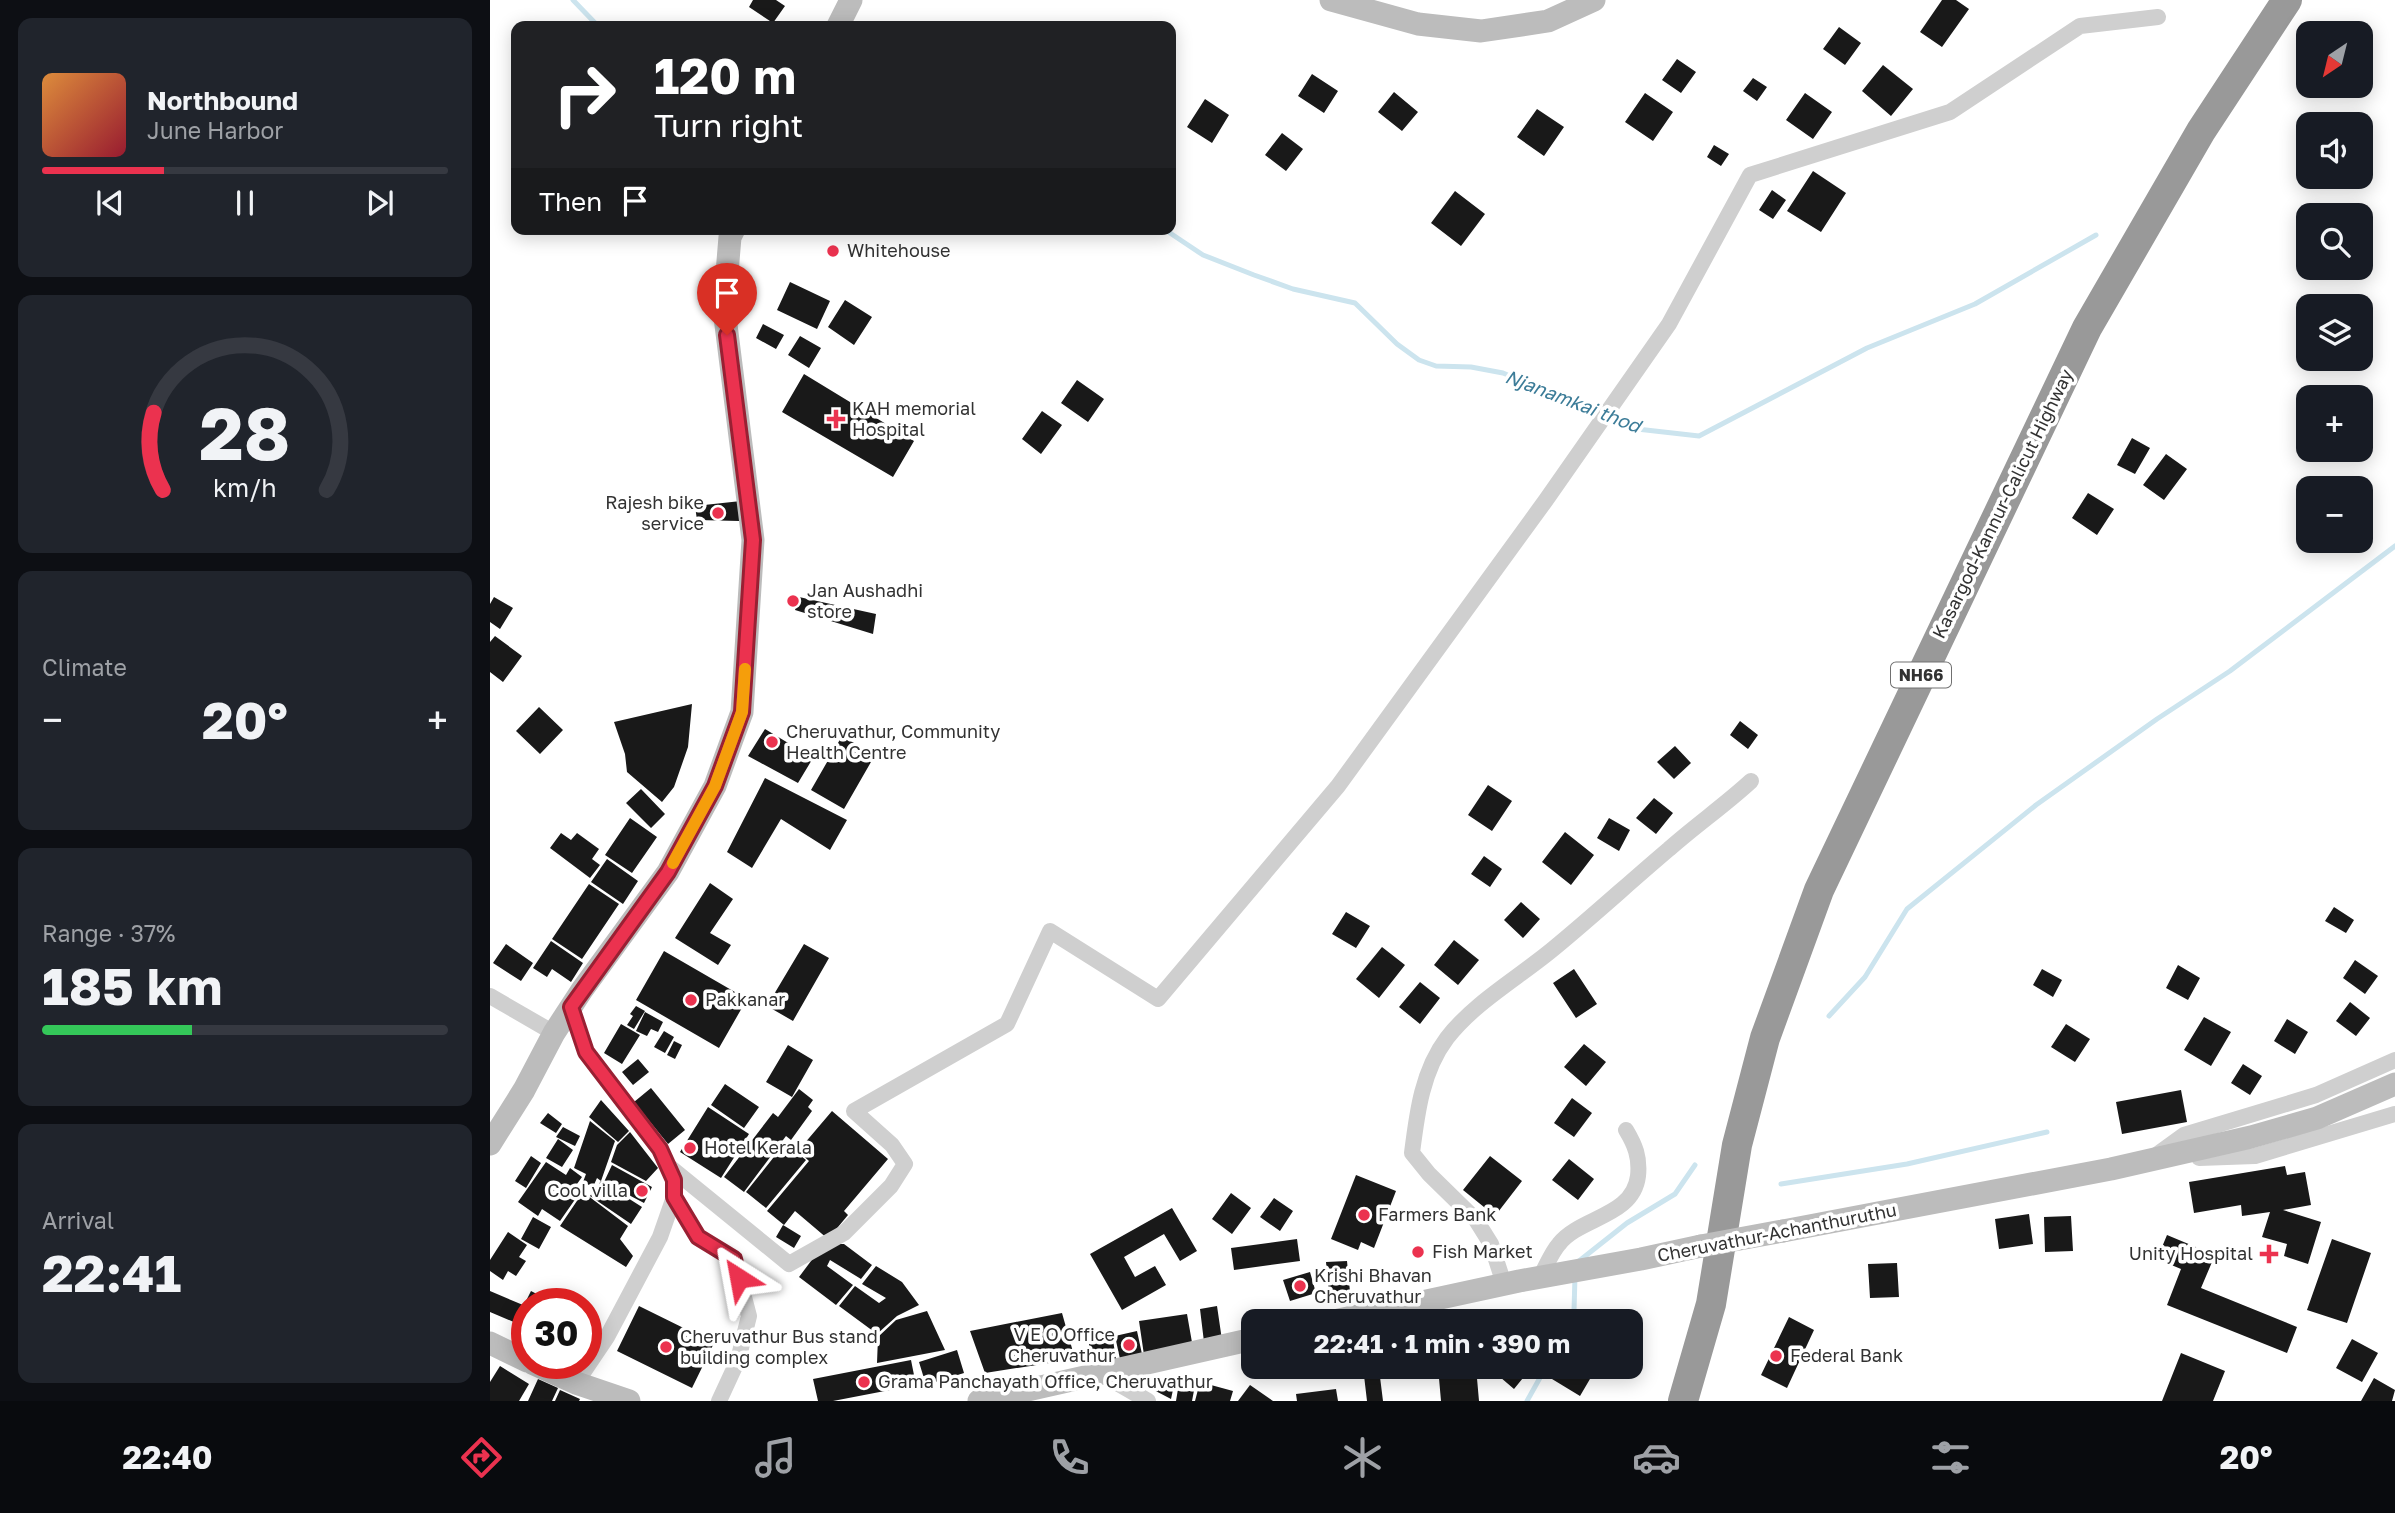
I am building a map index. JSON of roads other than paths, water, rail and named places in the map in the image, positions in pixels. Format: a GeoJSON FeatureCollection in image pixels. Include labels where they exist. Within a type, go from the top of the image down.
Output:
{"type":"FeatureCollection","features":[{"type":"Feature","properties":{"kind":"highway","name":"Kasargod-Kannur-Calicut Highway"},"geometry":{"type":"LineString","coordinates":[[1683,1401],[1711,1304],[1737,1145],[1765,1038],[1819,890],[2087,328],[2201,131],[2287,0]]}},
{"type":"Feature","properties":{"kind":"main road"},"geometry":{"type":"LineString","coordinates":[[840,21],[851,0]]}},
{"type":"Feature","properties":{"kind":"main road"},"geometry":{"type":"LineString","coordinates":[[1331,0],[1418,24],[1480,31],[1548,21],[1594,0]]}},
{"type":"Feature","properties":{"kind":"main road"},"geometry":{"type":"LineString","coordinates":[[490,1144],[571,1007],[668,872],[715,786],[742,712],[753,540],[724,309],[731,235]]}},
{"type":"Feature","properties":{"kind":"main road","name":"Cheruvathur-Achanthuruthu"},"geometry":{"type":"LineString","coordinates":[[1389,1309],[1544,1276],[2148,1161],[2251,1137],[2317,1118],[2395,1084]]}},
{"type":"Feature","properties":{"kind":"main road"},"geometry":{"type":"LineString","coordinates":[[979,1401],[1241,1342]]}},
{"type":"Feature","properties":{"kind":"main road"},"geometry":{"type":"LineString","coordinates":[[490,1343],[511,1353]]}},
{"type":"Feature","properties":{"kind":"main road"},"geometry":{"type":"LineString","coordinates":[[567,1379],[629,1401]]}},
{"type":"Feature","properties":{"kind":"street"},"geometry":{"type":"LineString","coordinates":[[671,1168],[789,1264],[844,1233],[891,1186],[905,1164],[892,1145],[854,1111],[1007,1024],[1050,931],[1158,999],[1338,786],[1546,500],[1669,324],[1750,175],[1951,112],[2080,26],[2158,16]]}},
{"type":"Feature","properties":{"kind":"street"},"geometry":{"type":"LineString","coordinates":[[1504,1284],[1490,1244],[1475,1220],[1412,1153],[1420,1096],[1432,1064],[1447,1038],[1477,1007],[1552,951],[1751,781]]}},
{"type":"Feature","properties":{"kind":"street"},"geometry":{"type":"LineString","coordinates":[[490,996],[554,1033]]}},
{"type":"Feature","properties":{"kind":"street"},"geometry":{"type":"LineString","coordinates":[[571,1007],[586,1052],[660,1149],[671,1168],[674,1180],[674,1197],[656,1245],[607,1337],[576,1383]]}},
{"type":"Feature","properties":{"kind":"street"},"geometry":{"type":"LineString","coordinates":[[2148,1161],[2184,1135],[2316,1095],[2395,1060]]}},
{"type":"Feature","properties":{"kind":"street"},"geometry":{"type":"LineString","coordinates":[[2148,1161],[2174,1163],[2214,1156],[2255,1156],[2395,1114]]}},
{"type":"Feature","properties":{"kind":"street"},"geometry":{"type":"LineString","coordinates":[[1544,1276],[1559,1243],[1628,1200],[1633,1192],[1639,1166],[1636,1146],[1626,1130]]}},
{"type":"Feature","properties":{"kind":"street"},"geometry":{"type":"LineString","coordinates":[[674,1197],[698,1237],[734,1259],[749,1316],[738,1360],[719,1401]]}},
{"type":"Feature","properties":{"kind":"street"},"geometry":{"type":"LineString","coordinates":[[1098,1372],[1148,1401]]}},
{"type":"Feature","properties":{"kind":"waterway","name":"Njanamkai thod"},"geometry":{"type":"LineString","coordinates":[[573,0],[593,21]]}},
{"type":"Feature","properties":{"kind":"waterway","name":"Njanamkai thod"},"geometry":{"type":"LineString","coordinates":[[1173,235],[1203,255],[1254,275],[1293,289],[1355,303],[1397,344],[1419,360],[1436,366],[1471,367],[1503,373],[1637,429],[1699,436],[1867,348],[1975,304],[2096,235]]}},
{"type":"Feature","properties":{"kind":"waterway"},"geometry":{"type":"LineString","coordinates":[[1829,1016],[1865,977],[1907,909],[2036,805],[2230,671],[2395,546]]}},
{"type":"Feature","properties":{"kind":"waterway"},"geometry":{"type":"LineString","coordinates":[[1781,1184],[1907,1164],[2047,1132]]}},
{"type":"Feature","properties":{"kind":"waterway"},"geometry":{"type":"LineString","coordinates":[[1579,1261],[1627,1223],[1675,1194],[1695,1165]]}},
{"type":"Feature","properties":{"kind":"waterway"},"geometry":{"type":"LineString","coordinates":[[1574,1309],[1575,1276]]}},
{"type":"Feature","properties":{"kind":"waterway"},"geometry":{"type":"LineString","coordinates":[[1527,1401],[1539,1379]]}},
{"type":"Feature","properties":{"kind":"place","name":"Whitehouse"},"geometry":{"type":"Point","coordinates":[833,251]}},
{"type":"Feature","properties":{"kind":"place","name":"KAH memorial Hospital"},"geometry":{"type":"Point","coordinates":[836,419]}},
{"type":"Feature","properties":{"kind":"place","name":"Rajesh bike service"},"geometry":{"type":"Point","coordinates":[718,513]}},
{"type":"Feature","properties":{"kind":"place","name":"Jan Aushadhi store"},"geometry":{"type":"Point","coordinates":[793,601]}},
{"type":"Feature","properties":{"kind":"place","name":"Cheruvathur, Community Health Centre"},"geometry":{"type":"Point","coordinates":[772,742]}},
{"type":"Feature","properties":{"kind":"place","name":"Pakkanar"},"geometry":{"type":"Point","coordinates":[691,1000]}},
{"type":"Feature","properties":{"kind":"place","name":"Hotel Kerala"},"geometry":{"type":"Point","coordinates":[690,1148]}},
{"type":"Feature","properties":{"kind":"place","name":"Cool villa"},"geometry":{"type":"Point","coordinates":[642,1191]}},
{"type":"Feature","properties":{"kind":"place","name":"Farmers Bank"},"geometry":{"type":"Point","coordinates":[1364,1215]}},
{"type":"Feature","properties":{"kind":"place","name":"Fish Market"},"geometry":{"type":"Point","coordinates":[1418,1252]}},
{"type":"Feature","properties":{"kind":"place","name":"Unity Hospital"},"geometry":{"type":"Point","coordinates":[2269,1254]}},
{"type":"Feature","properties":{"kind":"place","name":"Krishi Bhavan Cheruvathur"},"geometry":{"type":"Point","coordinates":[1300,1286]}},
{"type":"Feature","properties":{"kind":"place","name":"V E O Office Cheruvathur"},"geometry":{"type":"Point","coordinates":[1129,1345]}},
{"type":"Feature","properties":{"kind":"place","name":"Cheruvathur Bus stand building complex"},"geometry":{"type":"Point","coordinates":[666,1347]}},
{"type":"Feature","properties":{"kind":"place","name":"Federal Bank"},"geometry":{"type":"Point","coordinates":[1776,1356]}},
{"type":"Feature","properties":{"kind":"place","name":"Grama Panchayath Office, Cheruvathur"},"geometry":{"type":"Point","coordinates":[864,1382]}}]}
